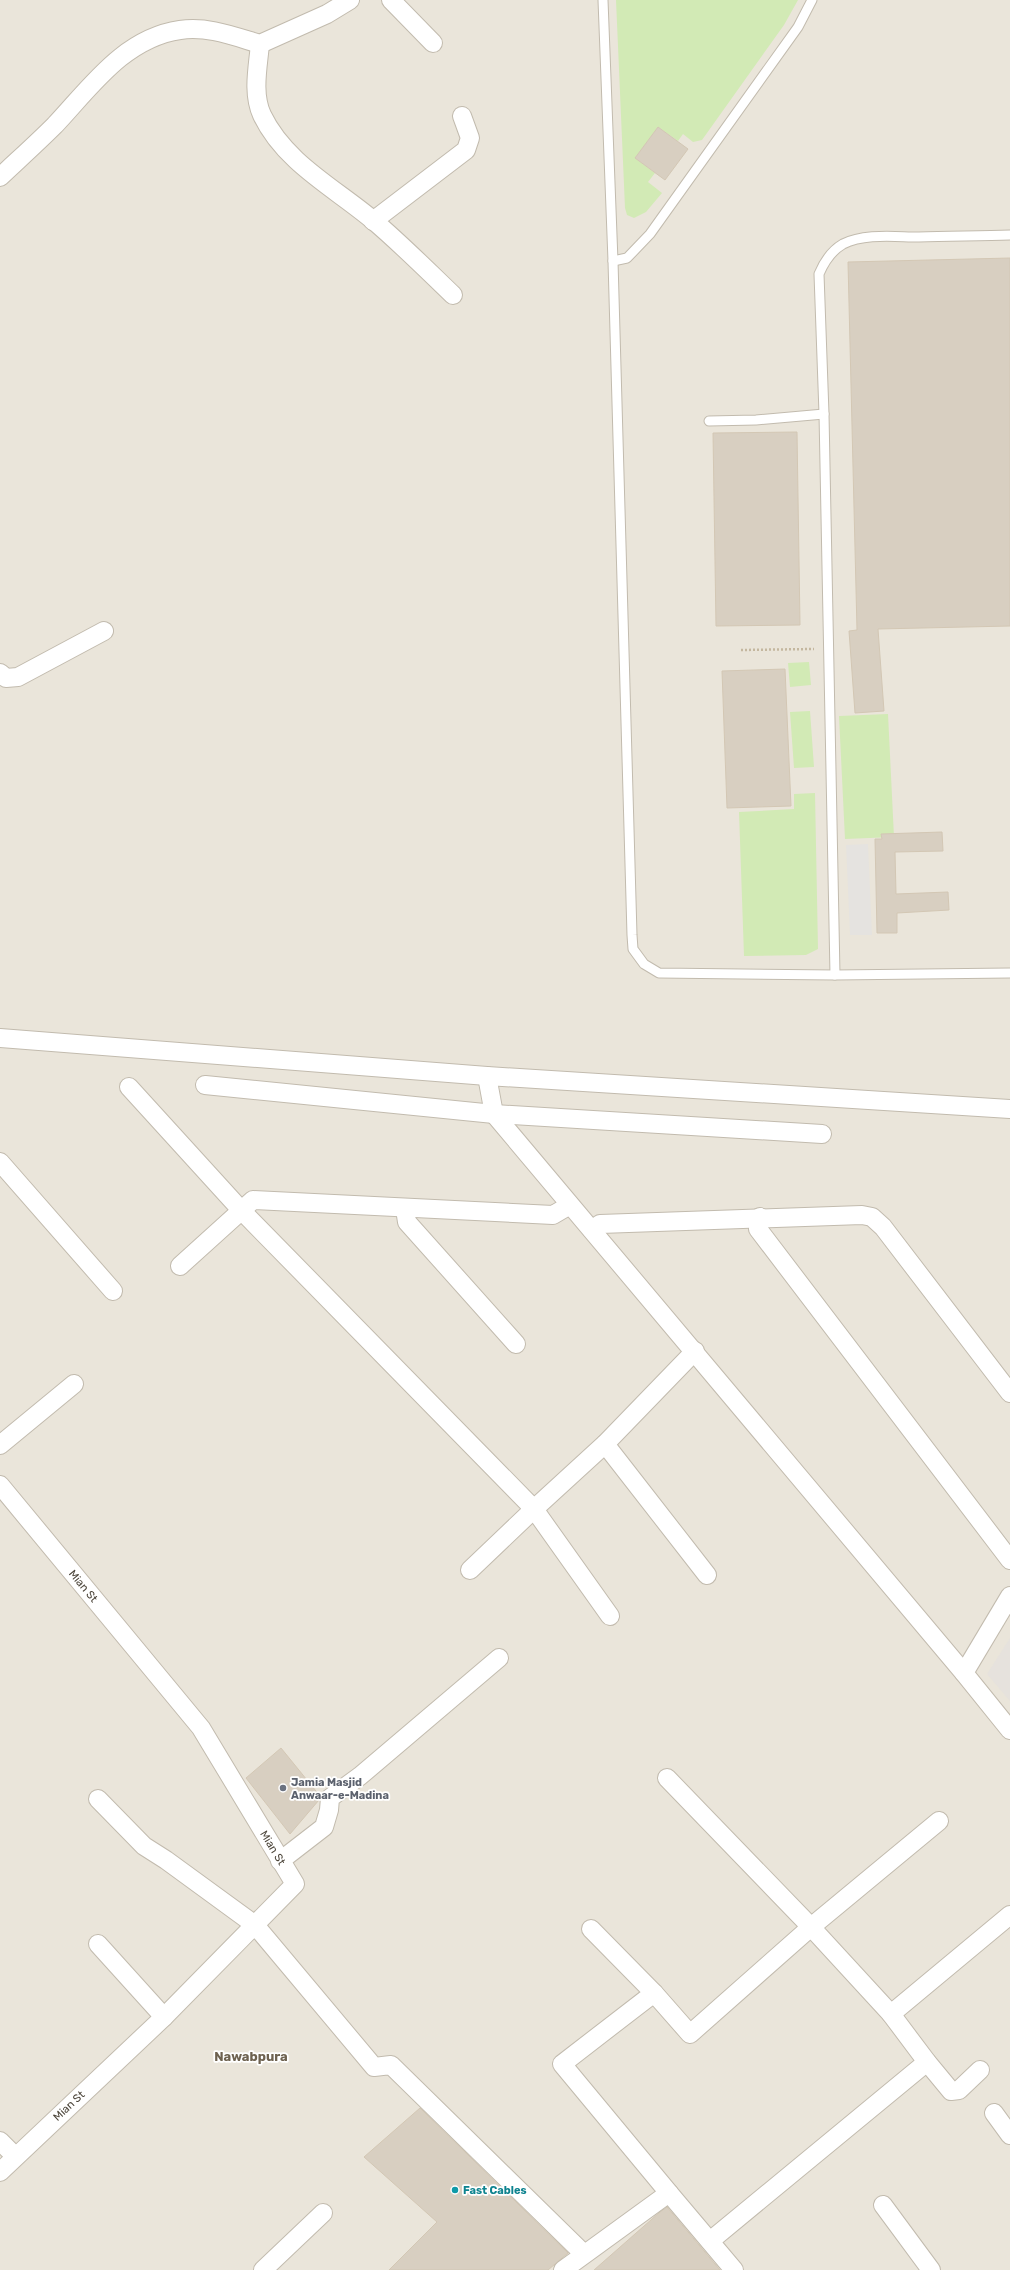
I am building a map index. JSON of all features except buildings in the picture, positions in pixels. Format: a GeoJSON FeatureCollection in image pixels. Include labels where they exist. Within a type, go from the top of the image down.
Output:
{"type":"FeatureCollection","features":[{"type":"Feature","properties":{"kind":"street"},"geometry":{"type":"LineString","coordinates":[[0,178],[55,125],[109,65],[143,43],[180,30],[212,29],[260,44],[327,14],[350,0]]}},
{"type":"Feature","properties":{"kind":"street"},"geometry":{"type":"LineString","coordinates":[[391,0],[432,44]]}},
{"type":"Feature","properties":{"kind":"street"},"geometry":{"type":"LineString","coordinates":[[260,44],[256,94],[262,114],[273,133],[286,150],[307,169],[374,221],[453,295]]}},
{"type":"Feature","properties":{"kind":"street"},"geometry":{"type":"LineString","coordinates":[[374,221],[466,150],[470,138],[462,116]]}},
{"type":"Feature","properties":{"kind":"street"},"geometry":{"type":"LineString","coordinates":[[0,673],[6,678],[18,677],[104,631]]}},
{"type":"Feature","properties":{"kind":"street"},"geometry":{"type":"LineString","coordinates":[[0,1038],[487,1076],[1010,1109]]}},
{"type":"Feature","properties":{"kind":"street"},"geometry":{"type":"LineString","coordinates":[[487,1076],[494,1114],[570,1206],[695,1351],[1010,1730]]}},
{"type":"Feature","properties":{"kind":"street"},"geometry":{"type":"LineString","coordinates":[[205,1085],[494,1114],[822,1134]]}},
{"type":"Feature","properties":{"kind":"street"},"geometry":{"type":"LineString","coordinates":[[129,1087],[241,1210],[534,1509],[610,1616]]}},
{"type":"Feature","properties":{"kind":"street"},"geometry":{"type":"LineString","coordinates":[[0,1162],[113,1291]]}},
{"type":"Feature","properties":{"kind":"street"},"geometry":{"type":"LineString","coordinates":[[180,1266],[253,1200],[405,1209],[553,1215],[570,1206]]}},
{"type":"Feature","properties":{"kind":"street"},"geometry":{"type":"LineString","coordinates":[[405,1209],[407,1222],[516,1344]]}},
{"type":"Feature","properties":{"kind":"street"},"geometry":{"type":"LineString","coordinates":[[592,1230],[600,1224],[760,1217],[862,1215],[878,1221],[1010,1394]]}},
{"type":"Feature","properties":{"kind":"street"},"geometry":{"type":"LineString","coordinates":[[760,1217],[758,1229],[1010,1560]]}},
{"type":"Feature","properties":{"kind":"street"},"geometry":{"type":"LineString","coordinates":[[470,1570],[605,1444],[695,1351]]}},
{"type":"Feature","properties":{"kind":"street"},"geometry":{"type":"LineString","coordinates":[[0,1445],[74,1384]]}},
{"type":"Feature","properties":{"kind":"street"},"geometry":{"type":"LineString","coordinates":[[605,1444],[707,1576]]}},
{"type":"Feature","properties":{"kind":"street","name":"Mian St"},"geometry":{"type":"LineString","coordinates":[[0,1485],[201,1728],[295,1884],[164,2017],[15,2156],[0,2172]]}},
{"type":"Feature","properties":{"kind":"street"},"geometry":{"type":"LineString","coordinates":[[964,1673],[1010,1596]]}},
{"type":"Feature","properties":{"kind":"street"},"geometry":{"type":"LineString","coordinates":[[280,1861],[324,1827],[329,1810],[330,1798],[360,1776],[499,1658]]}},
{"type":"Feature","properties":{"kind":"street"},"geometry":{"type":"LineString","coordinates":[[667,1778],[811,1927],[891,2014],[951,2091],[958,2090],[980,2070]]}},
{"type":"Feature","properties":{"kind":"street"},"geometry":{"type":"LineString","coordinates":[[98,1799],[144,1846],[166,1860],[255,1925],[374,2066],[391,2065],[584,2254]]}},
{"type":"Feature","properties":{"kind":"street"},"geometry":{"type":"LineString","coordinates":[[591,1929],[654,1993],[690,2034],[811,1927],[939,1821]]}},
{"type":"Feature","properties":{"kind":"street"},"geometry":{"type":"LineString","coordinates":[[891,2014],[1010,1915]]}},
{"type":"Feature","properties":{"kind":"street"},"geometry":{"type":"LineString","coordinates":[[98,1944],[164,2017]]}},
{"type":"Feature","properties":{"kind":"street"},"geometry":{"type":"LineString","coordinates":[[654,1993],[562,2064],[734,2270]]}},
{"type":"Feature","properties":{"kind":"street"},"geometry":{"type":"LineString","coordinates":[[710,2242],[927,2062]]}},
{"type":"Feature","properties":{"kind":"street"},"geometry":{"type":"LineString","coordinates":[[994,2113],[1010,2135]]}},
{"type":"Feature","properties":{"kind":"street"},"geometry":{"type":"LineString","coordinates":[[0,2141],[15,2156]]}},
{"type":"Feature","properties":{"kind":"street"},"geometry":{"type":"LineString","coordinates":[[563,2270],[669,2193]]}},
{"type":"Feature","properties":{"kind":"street"},"geometry":{"type":"LineString","coordinates":[[883,2205],[930,2270]]}},
{"type":"Feature","properties":{"kind":"street"},"geometry":{"type":"LineString","coordinates":[[263,2270],[323,2212]]}},
{"type":"Feature","properties":{"kind":"lane"},"geometry":{"type":"LineString","coordinates":[[603,0],[613,261],[628,841],[634,949],[644,964],[659,973],[835,975],[1010,973]]}},
{"type":"Feature","properties":{"kind":"lane"},"geometry":{"type":"LineString","coordinates":[[613,261],[627,258],[650,234],[798,26],[812,0]]}},
{"type":"Feature","properties":{"kind":"lane"},"geometry":{"type":"LineString","coordinates":[[835,975],[824,414],[819,274],[826,259],[834,251],[843,244],[855,240],[878,238],[1010,235]]}},
{"type":"Feature","properties":{"kind":"lane"},"geometry":{"type":"LineString","coordinates":[[709,421],[756,420],[824,414]]}},
{"type":"Feature","properties":{"kind":"path"},"geometry":{"type":"LineString","coordinates":[[741,650],[829,649]]}},
{"type":"Feature","properties":{"kind":"shaded area"},"geometry":{"type":"Polygon","coordinates":[[[0,0],[1010,0],[1010,2270],[0,2270],[0,0]]]}},
{"type":"Feature","properties":{"kind":"shaded area"},"geometry":{"type":"Polygon","coordinates":[[[868,844],[872,935],[850,935],[846,845],[868,844]]]}},
{"type":"Feature","properties":{"kind":"shaded area"},"geometry":{"type":"Polygon","coordinates":[[[1010,1638],[1010,1701],[987,1674],[1010,1638]]]}},
{"type":"Feature","properties":{"kind":"green space"},"geometry":{"type":"Polygon","coordinates":[[[616,0],[798,0],[784,25],[702,140],[693,142],[683,134],[678,141],[658,127],[635,158],[655,173],[648,182],[662,193],[646,212],[634,218],[627,215],[625,208],[616,0]]]}},
{"type":"Feature","properties":{"kind":"green space"},"geometry":{"type":"Polygon","coordinates":[[[809,662],[811,685],[790,687],[788,663],[809,662]]]}},
{"type":"Feature","properties":{"kind":"green space"},"geometry":{"type":"Polygon","coordinates":[[[810,711],[814,767],[794,768],[790,712],[810,711]]]}},
{"type":"Feature","properties":{"kind":"green space"},"geometry":{"type":"Polygon","coordinates":[[[888,714],[894,837],[845,839],[839,716],[888,714]]]}},
{"type":"Feature","properties":{"kind":"green space"},"geometry":{"type":"Polygon","coordinates":[[[815,793],[818,949],[806,955],[744,956],[739,812],[794,809],[794,794],[815,793]]]}},
{"type":"Feature","properties":{"kind":"place","name":"Jamia Masjid Anwaar-e-Madina"},"geometry":{"type":"Point","coordinates":[283,1788]}},
{"type":"Feature","properties":{"kind":"place","name":"Fast Cables"},"geometry":{"type":"Point","coordinates":[455,2190]}},
{"type":"Feature","properties":{"kind":"district","name":"Nawabpura"},"geometry":{"type":"Point","coordinates":[251,2056]}}]}
